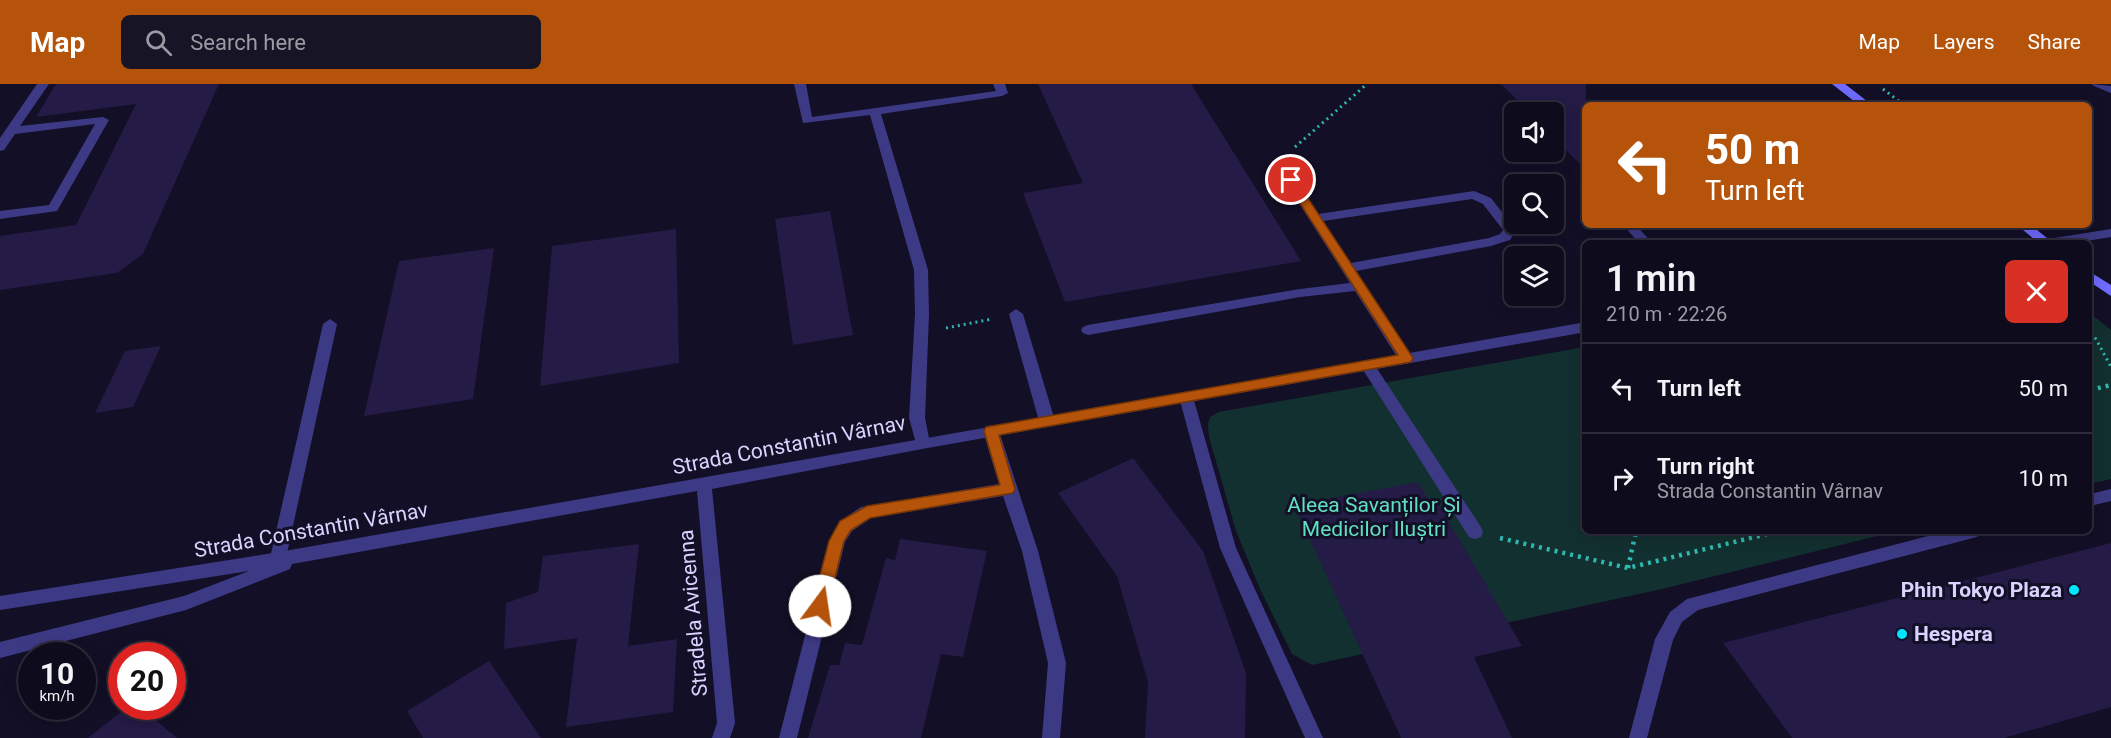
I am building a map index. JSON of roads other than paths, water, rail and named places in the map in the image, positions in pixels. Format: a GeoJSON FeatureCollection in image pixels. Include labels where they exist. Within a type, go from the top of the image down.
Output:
{"type":"FeatureCollection","features":[{"type":"Feature","properties":{"kind":"main road"},"geometry":{"type":"LineString","coordinates":[[1838,84],[1862,102]]}},
{"type":"Feature","properties":{"kind":"main road"},"geometry":{"type":"LineString","coordinates":[[2027,228],[2044,240]]}},
{"type":"Feature","properties":{"kind":"main road"},"geometry":{"type":"LineString","coordinates":[[2092,278],[2111,292]]}},
{"type":"Feature","properties":{"kind":"street"},"geometry":{"type":"LineString","coordinates":[[0,147],[43,84]]}},
{"type":"Feature","properties":{"kind":"street"},"geometry":{"type":"LineString","coordinates":[[800,84],[807,121],[1002,93],[999,84]]}},
{"type":"Feature","properties":{"kind":"street"},"geometry":{"type":"LineString","coordinates":[[2098,84],[2111,90]]}},
{"type":"Feature","properties":{"kind":"street"},"geometry":{"type":"LineString","coordinates":[[873,111],[921,270],[917,418],[922,443]]}},
{"type":"Feature","properties":{"kind":"street"},"geometry":{"type":"LineString","coordinates":[[0,215],[53,208],[103,120],[10,131]]}},
{"type":"Feature","properties":{"kind":"street"},"geometry":{"type":"LineString","coordinates":[[1278,161],[1406,358]]}},
{"type":"Feature","properties":{"kind":"street"},"geometry":{"type":"LineString","coordinates":[[1316,218],[1474,195],[1486,201],[1510,230],[1505,237],[1491,242],[1347,268]]}},
{"type":"Feature","properties":{"kind":"street"},"geometry":{"type":"LineString","coordinates":[[1632,228],[1643,240]]}},
{"type":"Feature","properties":{"kind":"street"},"geometry":{"type":"LineString","coordinates":[[2067,240],[2111,233]]}},
{"type":"Feature","properties":{"kind":"street"},"geometry":{"type":"LineString","coordinates":[[1088,330],[1300,293],[1359,286]]}},
{"type":"Feature","properties":{"kind":"street"},"geometry":{"type":"LineString","coordinates":[[1016,314],[1047,421]]}},
{"type":"Feature","properties":{"kind":"street"},"geometry":{"type":"LineString","coordinates":[[0,650],[186,603],[278,563],[330,324]]}},
{"type":"Feature","properties":{"kind":"street","name":"Strada Constantin Vârnav"},"geometry":{"type":"LineString","coordinates":[[0,603],[278,563],[312,553],[1582,328]]}},
{"type":"Feature","properties":{"kind":"street"},"geometry":{"type":"LineString","coordinates":[[1367,365],[1475,532]]}},
{"type":"Feature","properties":{"kind":"street"},"geometry":{"type":"LineString","coordinates":[[1186,397],[1228,548],[1314,738]]}},
{"type":"Feature","properties":{"kind":"street"},"geometry":{"type":"LineString","coordinates":[[991,431],[1008,489],[1030,550],[1057,663],[1051,738]]}},
{"type":"Feature","properties":{"kind":"street","name":"Stradela Avicenna"},"geometry":{"type":"LineString","coordinates":[[704,484],[726,723],[721,738]]}},
{"type":"Feature","properties":{"kind":"street"},"geometry":{"type":"LineString","coordinates":[[788,738],[837,541],[846,526],[867,512],[1008,489]]}},
{"type":"Feature","properties":{"kind":"street"},"geometry":{"type":"LineString","coordinates":[[2092,500],[2111,495]]}},
{"type":"Feature","properties":{"kind":"street"},"geometry":{"type":"LineString","coordinates":[[1638,738],[1664,639],[1676,617],[1693,604],[1961,534]]}},
{"type":"Feature","properties":{"kind":"place","name":"Phin Tokyo Plaza"},"geometry":{"type":"Point","coordinates":[2074,590]}},
{"type":"Feature","properties":{"kind":"place","name":"Hespera"},"geometry":{"type":"Point","coordinates":[1902,634]}},
{"type":"Feature","properties":{"kind":"park label","name":"Aleea Savanților Și Medicilor Iluștri"},"geometry":{"type":"Point","coordinates":[1374,517]}}]}
